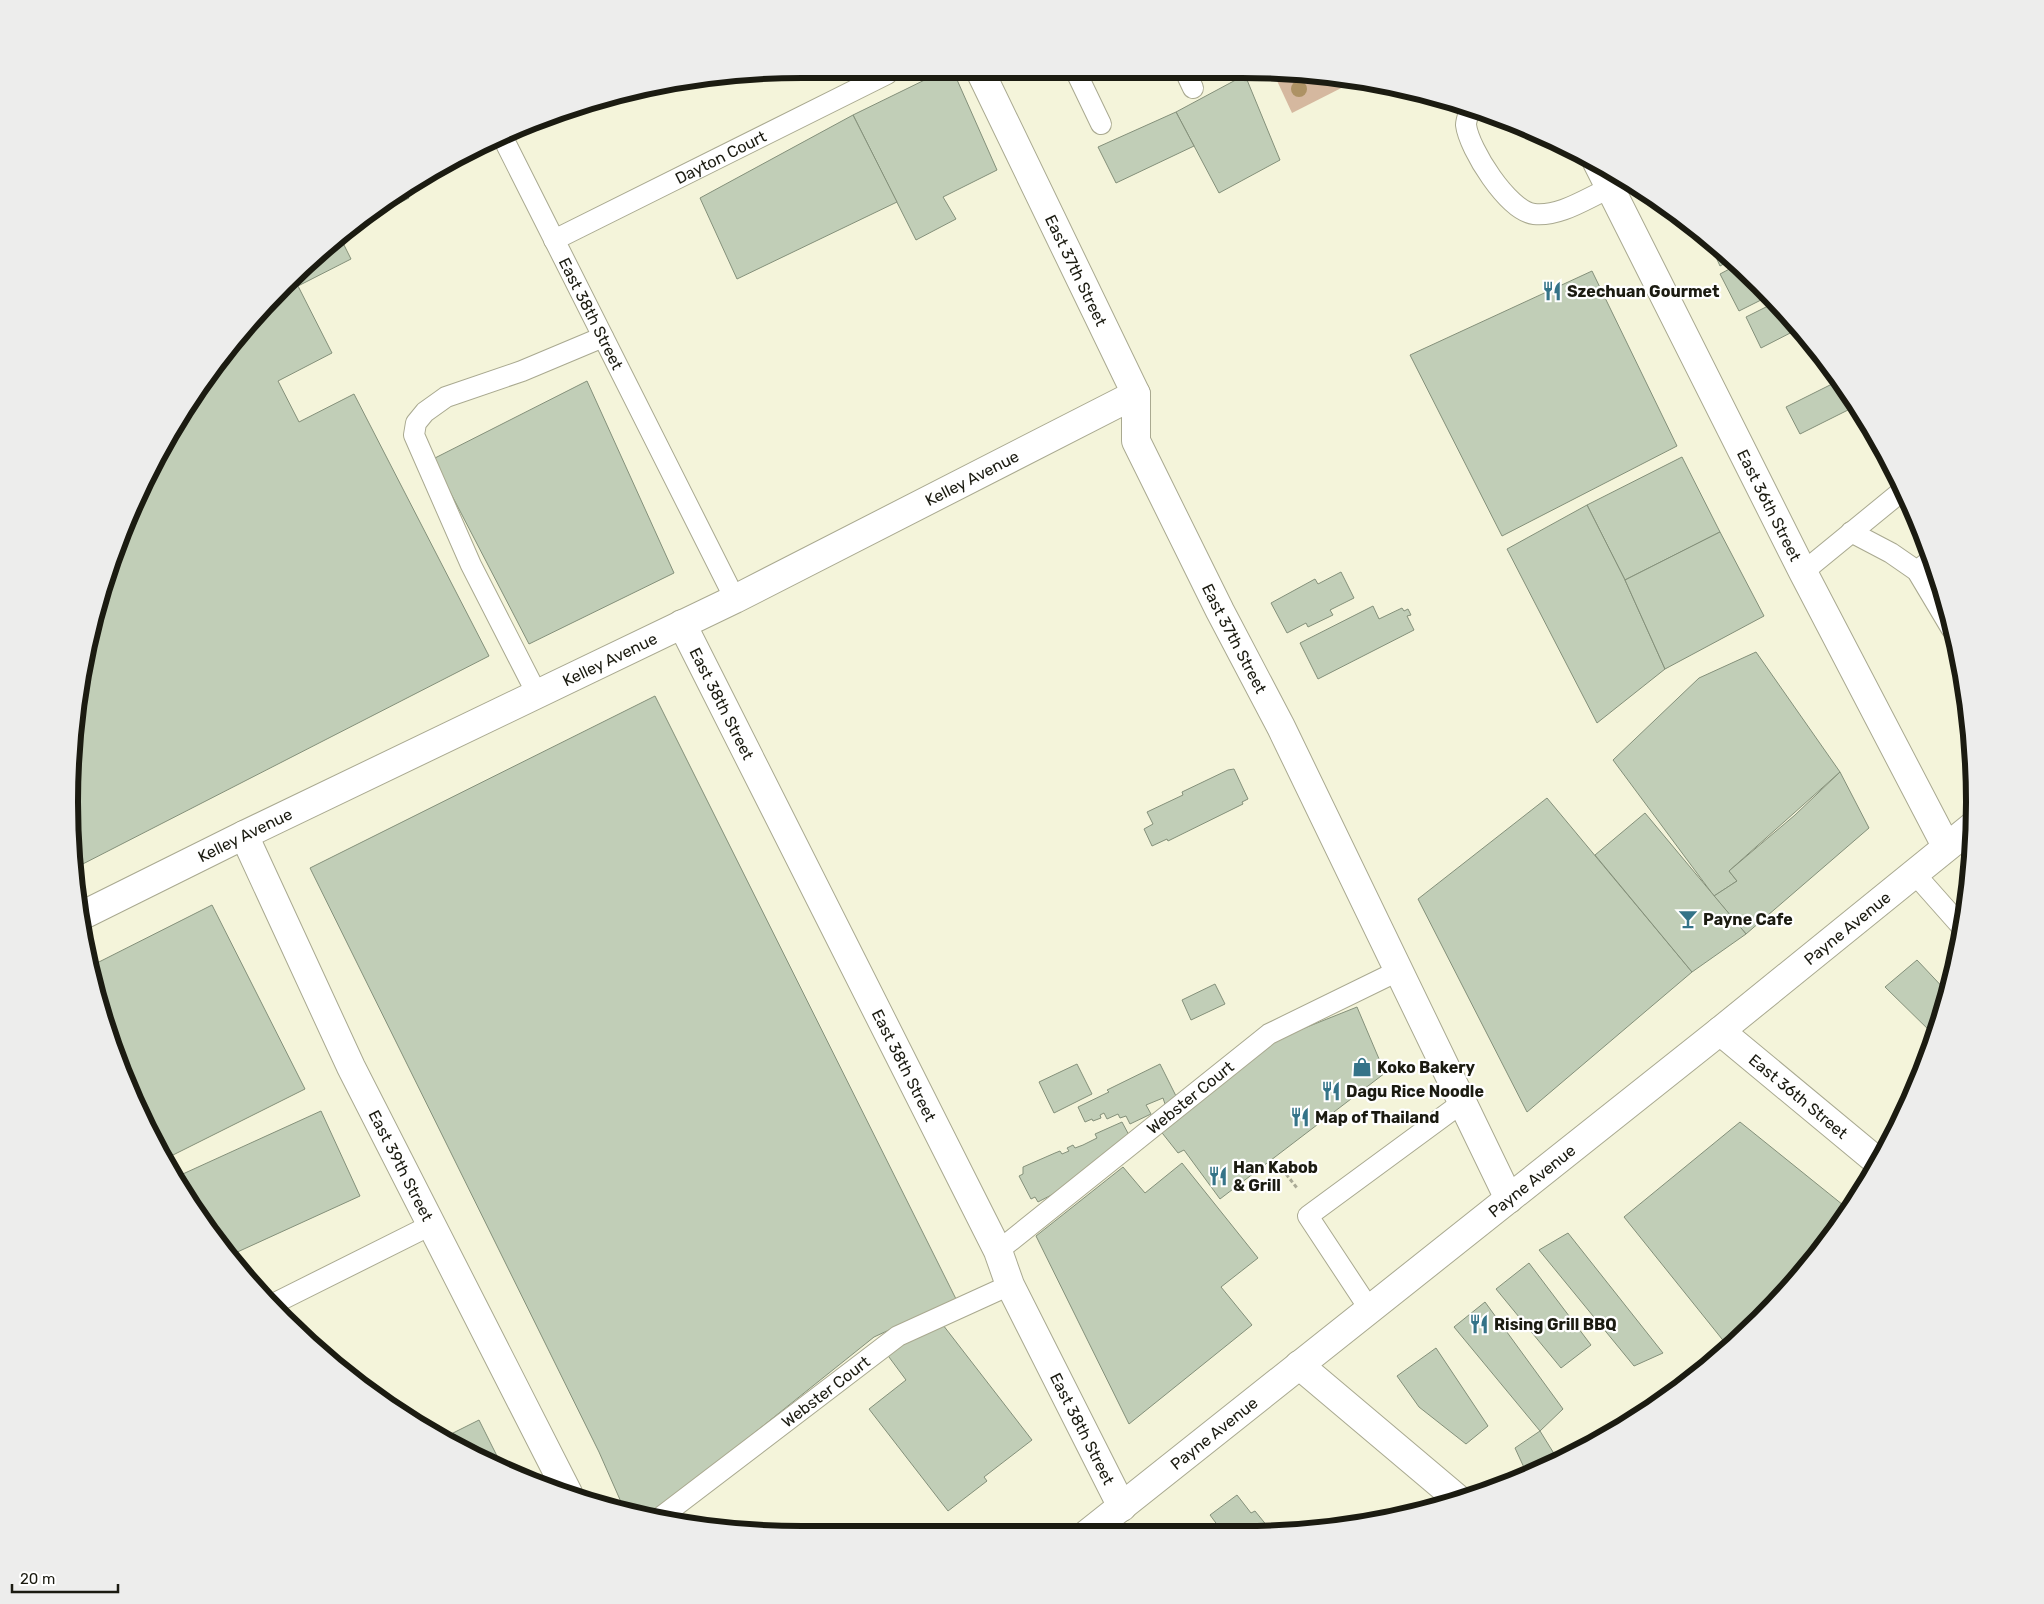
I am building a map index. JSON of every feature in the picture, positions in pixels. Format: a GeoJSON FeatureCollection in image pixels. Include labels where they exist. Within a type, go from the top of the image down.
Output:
{"type":"FeatureCollection","features":[{"type":"Feature","properties":{"kind":"street","name":"East 37th Street"},"geometry":{"type":"LineString","coordinates":[[983,78],[1136,394],[1136,441],[1220,611],[1281,727],[1509,1199]]}},
{"type":"Feature","properties":{"kind":"street","name":"East 36th Street"},"geometry":{"type":"LineString","coordinates":[[1603,175],[1803,572],[1946,846]]}},
{"type":"Feature","properties":{"kind":"street","name":"Kelley Avenue"},"geometry":{"type":"LineString","coordinates":[[86,913],[244,835],[735,599],[1136,394]]}},
{"type":"Feature","properties":{"kind":"street","name":"East 38th Street"},"geometry":{"type":"LineString","coordinates":[[682,624],[998,1251],[1010,1286],[1122,1507]]}},
{"type":"Feature","properties":{"kind":"street","name":"Payne Avenue"},"geometry":{"type":"LineString","coordinates":[[1097,1526],[1509,1199],[1965,832]]}},
{"type":"Feature","properties":{"kind":"street","name":"East 39th Street"},"geometry":{"type":"LineString","coordinates":[[244,835],[351,1067],[564,1486]]}},
{"type":"Feature","properties":{"kind":"street","name":"East 36th Street"},"geometry":{"type":"LineString","coordinates":[[1720,1030],[1873,1157]]}},
{"type":"Feature","properties":{"kind":"street"},"geometry":{"type":"LineString","coordinates":[[1299,1365],[1453,1495]]}},
{"type":"Feature","properties":{"kind":"lane","name":"Dayton Court"},"geometry":{"type":"LineString","coordinates":[[554,240],[879,78]]}},
{"type":"Feature","properties":{"kind":"lane"},"geometry":{"type":"LineString","coordinates":[[1079,78],[1101,124]]}},
{"type":"Feature","properties":{"kind":"lane"},"geometry":{"type":"LineString","coordinates":[[1469,114],[1466,124],[1472,143],[1491,177],[1516,206],[1533,214],[1554,214],[1610,188]]}},
{"type":"Feature","properties":{"kind":"lane","name":"East 38th Street"},"geometry":{"type":"LineString","coordinates":[[505,142],[735,599]]}},
{"type":"Feature","properties":{"kind":"lane"},"geometry":{"type":"LineString","coordinates":[[537,694],[471,565],[433,482],[414,435],[416,423],[425,412],[446,397],[522,371],[603,336]]}},
{"type":"Feature","properties":{"kind":"lane"},"geometry":{"type":"LineString","coordinates":[[1803,572],[1898,495]]}},
{"type":"Feature","properties":{"kind":"lane"},"geometry":{"type":"LineString","coordinates":[[1851,532],[1917,571],[1941,612]]}},
{"type":"Feature","properties":{"kind":"lane"},"geometry":{"type":"LineString","coordinates":[[1917,571],[1926,564]]}},
{"type":"Feature","properties":{"kind":"lane"},"geometry":{"type":"LineString","coordinates":[[1914,873],[1956,921]]}},
{"type":"Feature","properties":{"kind":"lane","name":"Webster Court"},"geometry":{"type":"LineString","coordinates":[[998,1251],[1269,1034],[1400,970]]}},
{"type":"Feature","properties":{"kind":"lane"},"geometry":{"type":"LineString","coordinates":[[1370,1310],[1308,1216],[1463,1102]]}},
{"type":"Feature","properties":{"kind":"lane"},"geometry":{"type":"LineString","coordinates":[[277,1301],[431,1225]]}},
{"type":"Feature","properties":{"kind":"lane","name":"Webster Court"},"geometry":{"type":"LineString","coordinates":[[665,1514],[898,1336],[1010,1286]]}},
{"type":"Feature","properties":{"kind":"shaded area"},"geometry":{"type":"Polygon","coordinates":[[[1276,79],[1346,85],[1292,113],[1276,79]]]}},
{"type":"Feature","properties":{"kind":"building"},"geometry":{"type":"Polygon","coordinates":[[[929,78],[956,78],[997,170],[943,197],[956,219],[916,240],[853,115],[929,78]]]}},
{"type":"Feature","properties":{"kind":"building"},"geometry":{"type":"Polygon","coordinates":[[[1239,78],[1246,78],[1280,160],[1219,193],[1176,112],[1239,78]]]}},
{"type":"Feature","properties":{"kind":"building"},"geometry":{"type":"Polygon","coordinates":[[[1176,112],[1194,146],[1116,183],[1098,147],[1176,112]]]}},
{"type":"Feature","properties":{"kind":"building"},"geometry":{"type":"Polygon","coordinates":[[[853,115],[897,202],[737,279],[700,198],[853,115]]]}},
{"type":"Feature","properties":{"kind":"building"},"geometry":{"type":"Polygon","coordinates":[[[407,195],[409,198],[383,211],[407,195]]]}},
{"type":"Feature","properties":{"kind":"building"},"geometry":{"type":"Polygon","coordinates":[[[342,242],[351,259],[298,286],[332,353],[278,381],[299,422],[354,394],[489,656],[81,865],[78,802],[79,755],[91,661],[102,614],[116,569],[133,525],[152,482],[175,440],[200,399],[227,361],[257,324],[290,290],[342,242]]]}},
{"type":"Feature","properties":{"kind":"building"},"geometry":{"type":"Polygon","coordinates":[[[1714,252],[1726,263],[1720,266],[1714,252]]]}},
{"type":"Feature","properties":{"kind":"building"},"geometry":{"type":"Polygon","coordinates":[[[1731,268],[1763,299],[1739,311],[1720,274],[1731,268]]]}},
{"type":"Feature","properties":{"kind":"building"},"geometry":{"type":"Polygon","coordinates":[[[1592,271],[1677,446],[1502,536],[1410,355],[1592,271]]]}},
{"type":"Feature","properties":{"kind":"building"},"geometry":{"type":"Polygon","coordinates":[[[1769,305],[1793,332],[1761,348],[1746,317],[1769,305]]]}},
{"type":"Feature","properties":{"kind":"building"},"geometry":{"type":"Polygon","coordinates":[[[587,381],[674,573],[529,644],[433,459],[587,381]]]}},
{"type":"Feature","properties":{"kind":"building"},"geometry":{"type":"Polygon","coordinates":[[[1833,384],[1850,409],[1800,434],[1786,407],[1833,384]]]}},
{"type":"Feature","properties":{"kind":"building"},"geometry":{"type":"Polygon","coordinates":[[[1682,457],[1720,532],[1625,580],[1587,505],[1682,457]]]}},
{"type":"Feature","properties":{"kind":"building"},"geometry":{"type":"Polygon","coordinates":[[[1587,505],[1625,580],[1665,669],[1597,723],[1507,549],[1587,505]]]}},
{"type":"Feature","properties":{"kind":"building"},"geometry":{"type":"Polygon","coordinates":[[[1720,532],[1764,616],[1665,669],[1625,580],[1720,532]]]}},
{"type":"Feature","properties":{"kind":"building"},"geometry":{"type":"Polygon","coordinates":[[[1341,572],[1354,598],[1330,610],[1333,615],[1308,627],[1306,623],[1287,633],[1271,603],[1315,579],[1318,584],[1341,572]]]}},
{"type":"Feature","properties":{"kind":"building"},"geometry":{"type":"Polygon","coordinates":[[[1373,606],[1379,619],[1402,608],[1404,611],[1408,609],[1411,615],[1407,616],[1414,630],[1318,679],[1300,643],[1373,606]]]}},
{"type":"Feature","properties":{"kind":"building"},"geometry":{"type":"Polygon","coordinates":[[[1756,652],[1840,772],[1729,871],[1737,881],[1714,896],[1613,760],[1699,678],[1756,652]]]}},
{"type":"Feature","properties":{"kind":"building"},"geometry":{"type":"Polygon","coordinates":[[[655,696],[956,1299],[874,1337],[656,1512],[622,1504],[599,1452],[310,868],[655,696]]]}},
{"type":"Feature","properties":{"kind":"building"},"geometry":{"type":"Polygon","coordinates":[[[1234,769],[1248,799],[1242,802],[1243,804],[1168,841],[1167,839],[1152,846],[1144,829],[1153,824],[1147,812],[1183,795],[1182,792],[1228,770],[1234,769]]]}},
{"type":"Feature","properties":{"kind":"building"},"geometry":{"type":"Polygon","coordinates":[[[1840,772],[1869,828],[1746,934],[1714,896],[1737,881],[1729,871],[1795,815],[1840,772]]]}},
{"type":"Feature","properties":{"kind":"building"},"geometry":{"type":"Polygon","coordinates":[[[1547,798],[1692,972],[1527,1112],[1418,899],[1547,798]]]}},
{"type":"Feature","properties":{"kind":"building"},"geometry":{"type":"Polygon","coordinates":[[[1645,813],[1746,934],[1692,972],[1595,855],[1645,813]]]}},
{"type":"Feature","properties":{"kind":"building"},"geometry":{"type":"Polygon","coordinates":[[[212,905],[305,1089],[171,1156],[152,1122],[133,1079],[116,1035],[96,964],[212,905]]]}},
{"type":"Feature","properties":{"kind":"building"},"geometry":{"type":"Polygon","coordinates":[[[1917,960],[1943,987],[1929,1030],[1885,987],[1917,960]]]}},
{"type":"Feature","properties":{"kind":"building"},"geometry":{"type":"Polygon","coordinates":[[[1215,984],[1225,1004],[1191,1020],[1182,1000],[1215,984]]]}},
{"type":"Feature","properties":{"kind":"building"},"geometry":{"type":"Polygon","coordinates":[[[1357,1007],[1385,1073],[1220,1199],[1184,1150],[1178,1153],[1159,1129],[1277,1039],[1357,1007]]]}},
{"type":"Feature","properties":{"kind":"building"},"geometry":{"type":"Polygon","coordinates":[[[1077,1064],[1092,1094],[1054,1113],[1039,1082],[1077,1064]]]}},
{"type":"Feature","properties":{"kind":"building"},"geometry":{"type":"Polygon","coordinates":[[[1160,1064],[1177,1098],[1165,1104],[1163,1098],[1146,1105],[1151,1114],[1130,1124],[1126,1116],[1120,1118],[1118,1114],[1107,1119],[1104,1113],[1100,1115],[1101,1118],[1085,1122],[1078,1107],[1109,1092],[1107,1090],[1160,1064]]]}},
{"type":"Feature","properties":{"kind":"building"},"geometry":{"type":"Polygon","coordinates":[[[321,1111],[360,1196],[235,1253],[200,1205],[181,1175],[321,1111]]]}},
{"type":"Feature","properties":{"kind":"building"},"geometry":{"type":"Polygon","coordinates":[[[1122,1122],[1130,1137],[1076,1182],[1038,1202],[1035,1197],[1031,1199],[1019,1176],[1023,1174],[1023,1167],[1060,1151],[1062,1154],[1069,1151],[1067,1148],[1073,1145],[1075,1148],[1083,1145],[1097,1138],[1095,1134],[1122,1122]]]}},
{"type":"Feature","properties":{"kind":"building"},"geometry":{"type":"Polygon","coordinates":[[[1740,1122],[1844,1205],[1787,1280],[1725,1342],[1624,1217],[1740,1122]]]}},
{"type":"Feature","properties":{"kind":"building"},"geometry":{"type":"Polygon","coordinates":[[[1182,1163],[1258,1258],[1221,1287],[1252,1325],[1129,1424],[1036,1236],[1123,1167],[1145,1193],[1182,1163]]]}},
{"type":"Feature","properties":{"kind":"building"},"geometry":{"type":"Polygon","coordinates":[[[1568,1233],[1663,1353],[1634,1366],[1539,1250],[1568,1233]]]}},
{"type":"Feature","properties":{"kind":"building"},"geometry":{"type":"Polygon","coordinates":[[[1529,1263],[1591,1345],[1561,1368],[1496,1289],[1529,1263]]]}},
{"type":"Feature","properties":{"kind":"building"},"geometry":{"type":"Polygon","coordinates":[[[1485,1302],[1563,1409],[1540,1431],[1454,1327],[1485,1302]]]}},
{"type":"Feature","properties":{"kind":"building"},"geometry":{"type":"Polygon","coordinates":[[[943,1325],[1032,1440],[984,1477],[987,1481],[948,1511],[869,1409],[906,1380],[886,1353],[943,1325]]]}},
{"type":"Feature","properties":{"kind":"building"},"geometry":{"type":"Polygon","coordinates":[[[1436,1348],[1488,1426],[1466,1444],[1419,1407],[1397,1376],[1436,1348]]]}},
{"type":"Feature","properties":{"kind":"building"},"geometry":{"type":"Polygon","coordinates":[[[479,1420],[499,1459],[482,1452],[450,1434],[479,1420]]]}},
{"type":"Feature","properties":{"kind":"building"},"geometry":{"type":"Polygon","coordinates":[[[1540,1431],[1555,1455],[1524,1469],[1515,1448],[1540,1431]]]}},
{"type":"Feature","properties":{"kind":"building"},"geometry":{"type":"Polygon","coordinates":[[[1237,1495],[1251,1513],[1255,1511],[1267,1525],[1218,1526],[1210,1515],[1237,1495]]]}},
{"type":"Feature","properties":{"kind":"place","name":"Szechuan Gourmet"},"geometry":{"type":"Point","coordinates":[1552,291]}},
{"type":"Feature","properties":{"kind":"place","name":"Payne Cafe"},"geometry":{"type":"Point","coordinates":[1688,919]}},
{"type":"Feature","properties":{"kind":"place","name":"Koko Bakery"},"geometry":{"type":"Point","coordinates":[1362,1067]}},
{"type":"Feature","properties":{"kind":"place","name":"Dagu Rice Noodle"},"geometry":{"type":"Point","coordinates":[1331,1091]}},
{"type":"Feature","properties":{"kind":"place","name":"Map of Thailand"},"geometry":{"type":"Point","coordinates":[1300,1117]}},
{"type":"Feature","properties":{"kind":"place","name":"Han Kabob & Grill"},"geometry":{"type":"Point","coordinates":[1218,1176]}},
{"type":"Feature","properties":{"kind":"place","name":"Rising Grill BBQ"},"geometry":{"type":"Point","coordinates":[1479,1324]}}]}
